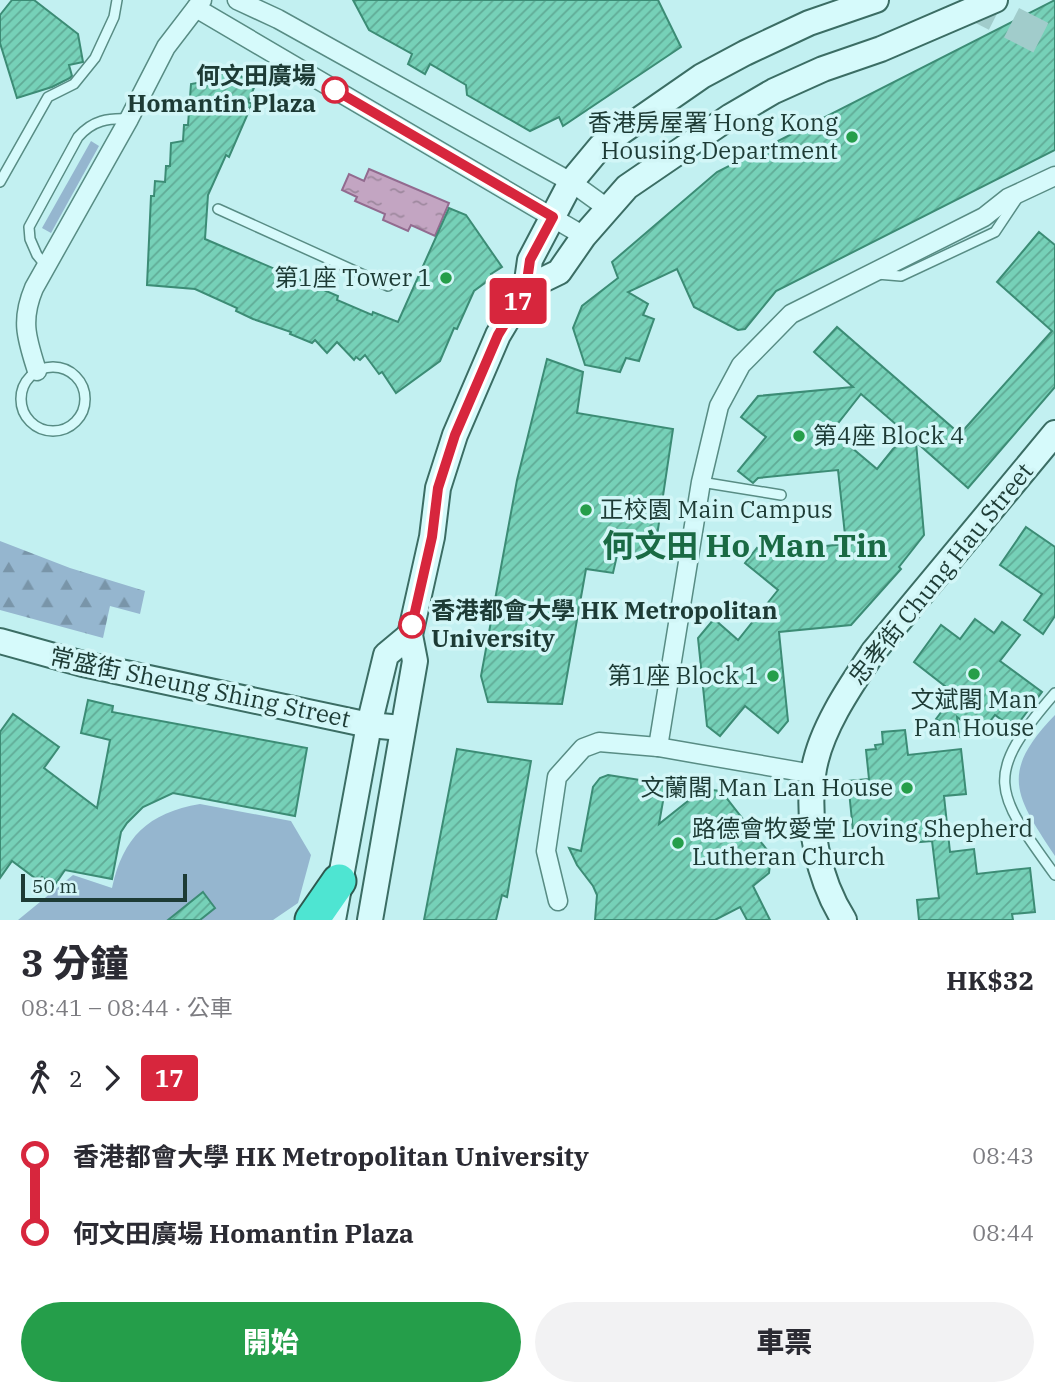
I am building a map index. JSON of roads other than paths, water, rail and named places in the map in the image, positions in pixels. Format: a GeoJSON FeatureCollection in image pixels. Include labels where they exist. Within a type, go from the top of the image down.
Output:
{"type":"FeatureCollection","features":[{"type":"Feature","properties":{"kind":"highway"},"geometry":{"type":"LineString","coordinates":[[312,920],[339,881]]}},
{"type":"Feature","properties":{"kind":"main road"},"geometry":{"type":"LineString","coordinates":[[370,920],[415,661],[410,635],[432,537],[438,488],[455,435],[498,335],[526,288],[530,260],[571,182],[601,146],[702,76],[809,23],[876,0]]}},
{"type":"Feature","properties":{"kind":"main road"},"geometry":{"type":"LineString","coordinates":[[526,288],[559,272],[584,236],[627,187],[683,147],[774,92],[995,0]]}},
{"type":"Feature","properties":{"kind":"main road","name":"忠孝街 Chung Hau Street"},"geometry":{"type":"LineString","coordinates":[[844,920],[827,883],[814,836],[813,774],[834,717],[852,683],[874,651],[1052,445]]}},
{"type":"Feature","properties":{"kind":"main road"},"geometry":{"type":"LineString","coordinates":[[333,920],[369,725],[386,655],[410,635]]}},
{"type":"Feature","properties":{"kind":"main road","name":"常盛街 Sheung Shing Street"},"geometry":{"type":"LineString","coordinates":[[0,641],[83,664],[369,725],[402,728]]}},
{"type":"Feature","properties":{"kind":"street"},"geometry":{"type":"LineString","coordinates":[[237,0],[278,19],[571,182],[607,208]]}},
{"type":"Feature","properties":{"kind":"street"},"geometry":{"type":"LineString","coordinates":[[37,371],[25,330],[26,307],[166,47],[199,4],[584,236]]}},
{"type":"Feature","properties":{"kind":"street"},"geometry":{"type":"LineString","coordinates":[[658,747],[701,482],[719,406],[741,365],[791,314],[984,218],[1008,198],[1055,176]]}},
{"type":"Feature","properties":{"kind":"street"},"geometry":{"type":"LineString","coordinates":[[558,901],[546,851],[557,777],[583,748],[599,742],[658,747],[813,774]]}},
{"type":"Feature","properties":{"kind":"lane"},"geometry":{"type":"LineString","coordinates":[[0,182],[48,97],[74,84],[95,58],[114,17],[117,0]]}},
{"type":"Feature","properties":{"kind":"lane"},"geometry":{"type":"LineString","coordinates":[[46,266],[37,255],[30,239],[29,227],[35,213],[78,137],[87,127],[107,118],[129,119]]}},
{"type":"Feature","properties":{"kind":"lane"},"geometry":{"type":"LineString","coordinates":[[218,209],[388,285]]}},
{"type":"Feature","properties":{"kind":"lane"},"geometry":{"type":"LineString","coordinates":[[48,368],[65,369],[80,382],[84,406],[77,420],[71,425],[61,430],[42,429],[28,418],[24,411],[22,393],[25,384],[37,371],[48,368]]}},
{"type":"Feature","properties":{"kind":"lane"},"geometry":{"type":"LineString","coordinates":[[701,482],[781,495]]}},
{"type":"Feature","properties":{"kind":"lane"},"geometry":{"type":"LineString","coordinates":[[1055,693],[1009,754],[1003,777],[1012,811],[1055,875]]}},
{"type":"Feature","properties":{"kind":"water"},"geometry":{"type":"Polygon","coordinates":[[[369,169],[449,203],[435,236],[411,225],[408,231],[383,220],[385,214],[355,201],[357,197],[342,190],[349,174],[364,181],[369,169]]]}},
{"type":"Feature","properties":{"kind":"tunnel"},"geometry":{"type":"LineString","coordinates":[[967,0],[1055,45]]}},
{"type":"Feature","properties":{"kind":"place","name":"何文田廣場 Homantin Plaza"},"geometry":{"type":"Point","coordinates":[335,90]}},
{"type":"Feature","properties":{"kind":"place","name":"香港房屋署 Hong Kong Housing Department"},"geometry":{"type":"Point","coordinates":[852,137]}},
{"type":"Feature","properties":{"kind":"place","name":"第1座 Tower 1"},"geometry":{"type":"Point","coordinates":[446,278]}},
{"type":"Feature","properties":{"kind":"place","name":"第4座 Block 4"},"geometry":{"type":"Point","coordinates":[799,436]}},
{"type":"Feature","properties":{"kind":"place","name":"正校園 Main Campus"},"geometry":{"type":"Point","coordinates":[586,510]}},
{"type":"Feature","properties":{"kind":"place","name":"香港都會大學 HK Metropolitan University"},"geometry":{"type":"Point","coordinates":[412,625]}},
{"type":"Feature","properties":{"kind":"place","name":"文斌閣 Man Pan House"},"geometry":{"type":"Point","coordinates":[974,674]}},
{"type":"Feature","properties":{"kind":"place","name":"第1座 Block 1"},"geometry":{"type":"Point","coordinates":[773,676]}},
{"type":"Feature","properties":{"kind":"place","name":"文蘭閣 Man Lan House"},"geometry":{"type":"Point","coordinates":[907,788]}},
{"type":"Feature","properties":{"kind":"place","name":"路德會牧愛堂 Loving Shepherd Lutheran Church"},"geometry":{"type":"Point","coordinates":[678,843]}},
{"type":"Feature","properties":{"kind":"district","name":"何文田 Ho Man Tin"},"geometry":{"type":"Point","coordinates":[745,546]}}]}
